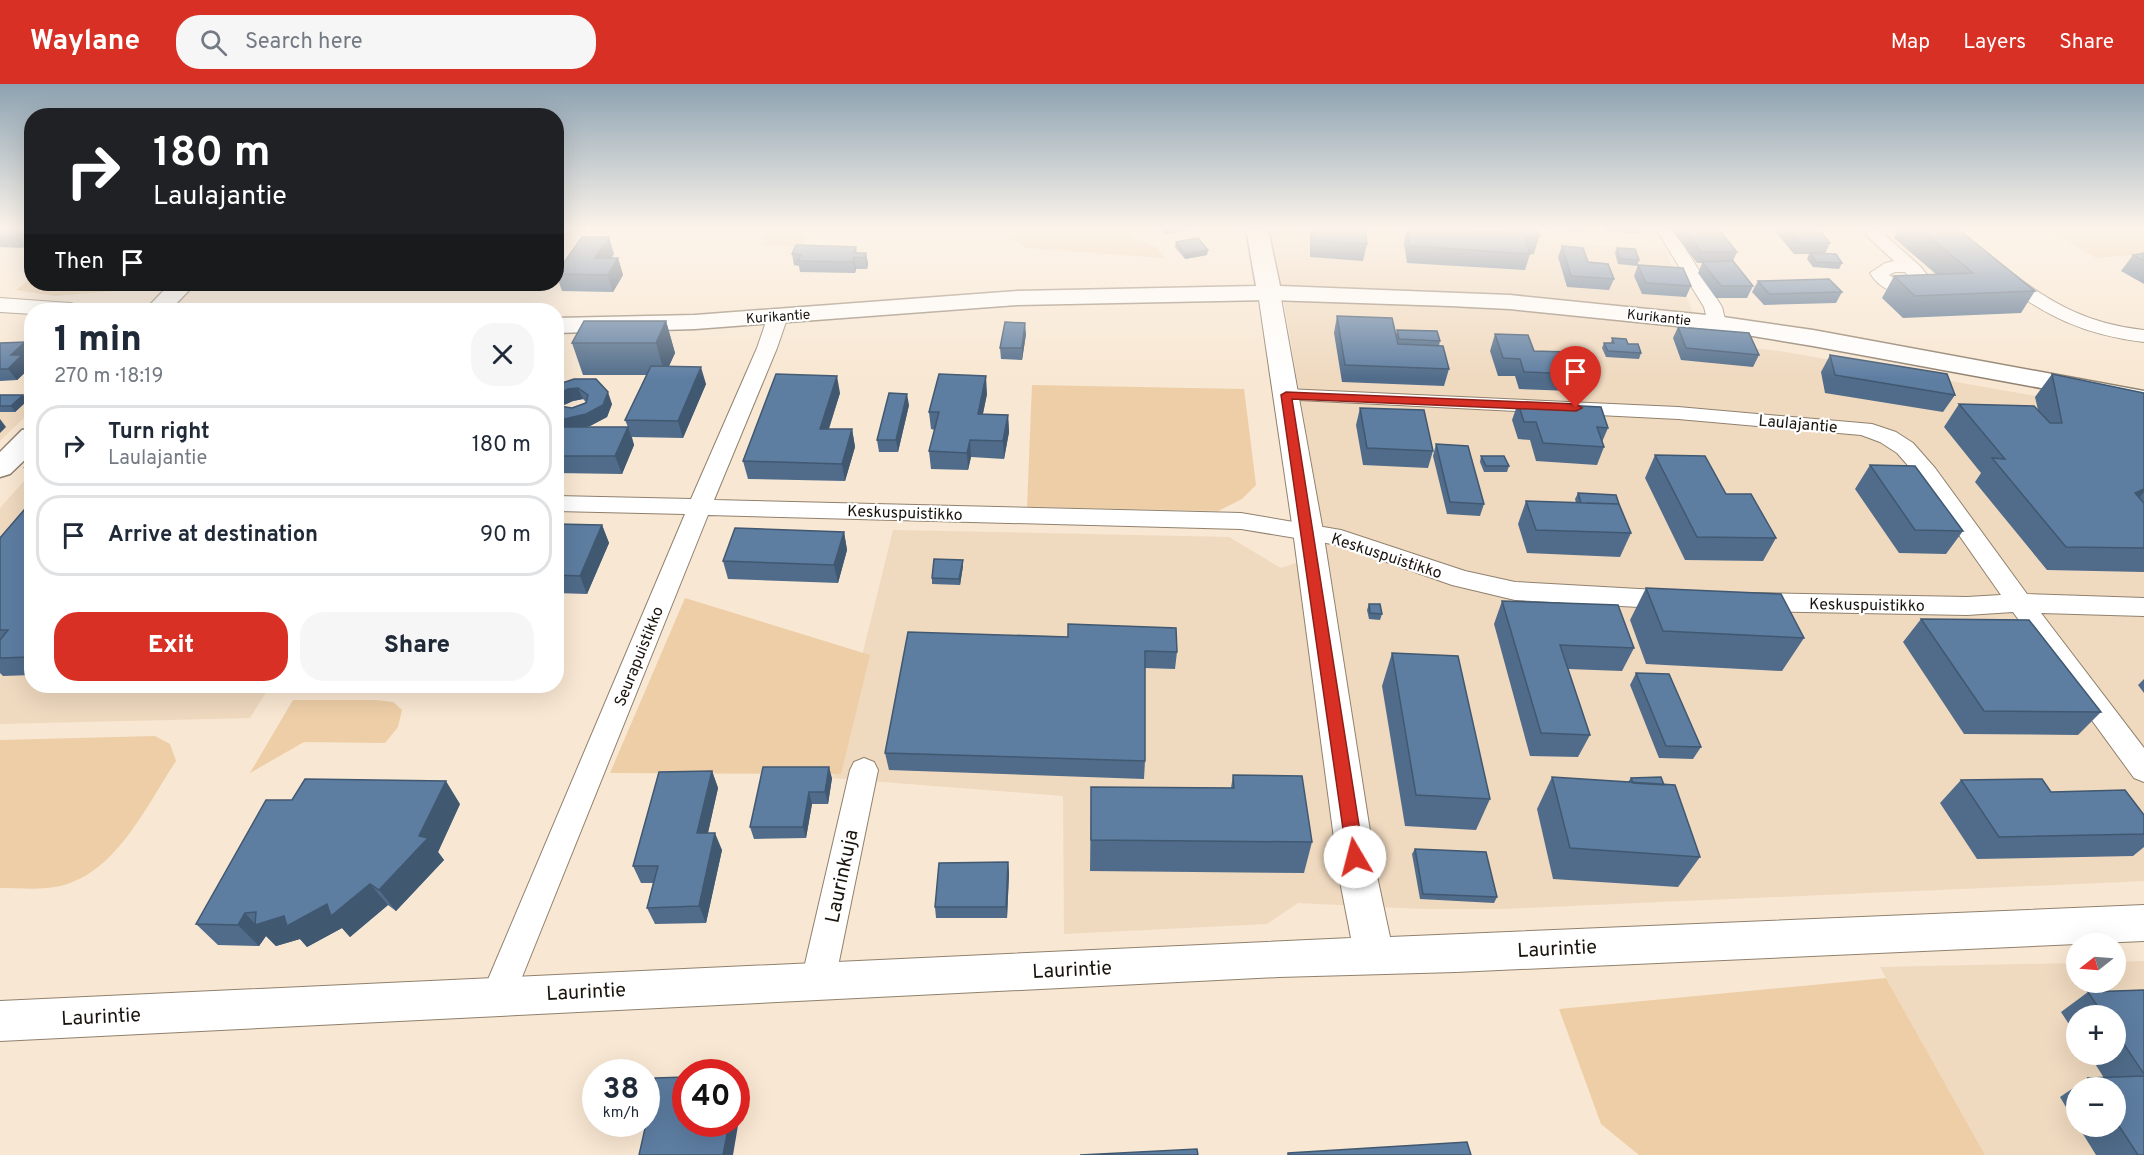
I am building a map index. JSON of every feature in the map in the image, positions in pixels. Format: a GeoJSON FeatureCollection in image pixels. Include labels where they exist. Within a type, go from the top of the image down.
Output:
{"type":"FeatureCollection","features":[{"type":"Feature","properties":{"kind":"main road"},"geometry":{"type":"LineString","coordinates":[[1266,279],[1269,293]]}},
{"type":"Feature","properties":{"kind":"main road"},"geometry":{"type":"LineString","coordinates":[[164,303],[176,291]]}},
{"type":"Feature","properties":{"kind":"main road","name":"Kurikantie"},"geometry":{"type":"LineString","coordinates":[[564,326],[695,322],[976,300],[1269,293],[1510,302],[1716,323],[2144,399]]}},
{"type":"Feature","properties":{"kind":"main road"},"geometry":{"type":"LineString","coordinates":[[0,468],[24,444]]}},
{"type":"Feature","properties":{"kind":"street"},"geometry":{"type":"LineString","coordinates":[[1695,279],[1713,307],[1716,323]]}},
{"type":"Feature","properties":{"kind":"street"},"geometry":{"type":"LineString","coordinates":[[2008,279],[2047,308],[2081,325],[2121,334],[2144,336]]}},
{"type":"Feature","properties":{"kind":"street"},"geometry":{"type":"LineString","coordinates":[[1269,293],[1308,531],[1358,876],[1374,955]]}},
{"type":"Feature","properties":{"kind":"street"},"geometry":{"type":"LineString","coordinates":[[0,305],[24,307]]}},
{"type":"Feature","properties":{"kind":"street","name":"Seurapuistikko"},"geometry":{"type":"LineString","coordinates":[[498,996],[767,348],[778,316]]}},
{"type":"Feature","properties":{"kind":"street","name":"Laulajantie"},"geometry":{"type":"LineString","coordinates":[[1286,395],[1678,413],[1864,429],[1888,437],[1905,448],[1927,473],[2144,770]]}},
{"type":"Feature","properties":{"kind":"street","name":"Keskuspuistikko"},"geometry":{"type":"LineString","coordinates":[[564,503],[1240,521],[1341,538],[1461,579],[1515,591],[1699,600]]}},
{"type":"Feature","properties":{"kind":"street","name":"Keskuspuistikko"},"geometry":{"type":"LineString","coordinates":[[1734,601],[1966,606],[2020,603],[2144,607]]}},
{"type":"Feature","properties":{"kind":"street","name":"Laurinkuja"},"geometry":{"type":"LineString","coordinates":[[818,981],[864,771]]}},
{"type":"Feature","properties":{"kind":"street","name":"Laurintie"},"geometry":{"type":"LineString","coordinates":[[0,1021],[1374,955],[1456,954],[2144,923]]}},
{"type":"Feature","properties":{"kind":"shaded area"},"geometry":{"type":"Polygon","coordinates":[[[1280,279],[1678,279],[1691,307],[1702,343],[1780,351],[2144,415],[2144,881],[1501,909],[1423,909],[1298,903],[1267,924],[1064,934],[1063,796],[832,778],[893,530],[1229,537],[1281,568],[1327,552],[1280,279]]]}},
{"type":"Feature","properties":{"kind":"shaded area"},"geometry":{"type":"Polygon","coordinates":[[[24,284],[24,291],[114,291],[55,296],[16,290],[24,284]]]}},
{"type":"Feature","properties":{"kind":"shaded area"},"geometry":{"type":"Polygon","coordinates":[[[1032,385],[1244,389],[1256,485],[1242,499],[1218,511],[1027,507],[1032,385]]]}},
{"type":"Feature","properties":{"kind":"shaded area"},"geometry":{"type":"Polygon","coordinates":[[[0,401],[24,401],[24,418],[0,441],[0,401]]]}},
{"type":"Feature","properties":{"kind":"shaded area"},"geometry":{"type":"Polygon","coordinates":[[[24,481],[24,693],[266,693],[250,718],[0,724],[0,508],[24,481]]]}},
{"type":"Feature","properties":{"kind":"shaded area"},"geometry":{"type":"Polygon","coordinates":[[[685,598],[870,655],[841,774],[610,773],[685,598]]]}},
{"type":"Feature","properties":{"kind":"shaded area"},"geometry":{"type":"Polygon","coordinates":[[[293,700],[376,700],[393,702],[402,710],[398,727],[385,743],[304,742],[250,773],[293,700]]]}},
{"type":"Feature","properties":{"kind":"shaded area"},"geometry":{"type":"Polygon","coordinates":[[[155,736],[170,744],[176,761],[140,818],[112,855],[76,881],[55,887],[35,889],[0,888],[0,740],[155,736]]]}},
{"type":"Feature","properties":{"kind":"shaded area"},"geometry":{"type":"Polygon","coordinates":[[[2144,961],[2144,1155],[1985,1155],[1880,967],[2066,963],[2066,993],[2126,993],[2126,962],[2144,961]]]}},
{"type":"Feature","properties":{"kind":"shaded area"},"geometry":{"type":"Polygon","coordinates":[[[1886,978],[1985,1155],[1639,1155],[1601,1124],[1559,1009],[1886,978]]]}},
{"type":"Feature","properties":{"kind":"building"},"geometry":{"type":"Polygon","coordinates":[[[1644,279],[1688,279],[1691,286],[1646,283],[1644,279]]]}},
{"type":"Feature","properties":{"kind":"building"},"geometry":{"type":"Polygon","coordinates":[[[1715,279],[1747,279],[1753,286],[1721,286],[1715,279]]]}},
{"type":"Feature","properties":{"kind":"building"},"geometry":{"type":"Polygon","coordinates":[[[1829,279],[1842,292],[1769,294],[1758,281],[1829,279]]]}},
{"type":"Feature","properties":{"kind":"building"},"geometry":{"type":"Polygon","coordinates":[[[1897,279],[2020,279],[2035,291],[1915,296],[1897,279]]]}},
{"type":"Feature","properties":{"kind":"building"},"geometry":{"type":"Polygon","coordinates":[[[1337,316],[1392,318],[1398,344],[1443,346],[1449,369],[1345,365],[1337,316]]]}},
{"type":"Feature","properties":{"kind":"building"},"geometry":{"type":"Polygon","coordinates":[[[584,321],[666,321],[656,343],[572,343],[584,321]]]}},
{"type":"Feature","properties":{"kind":"building"},"geometry":{"type":"Polygon","coordinates":[[[1005,322],[1025,323],[1022,348],[1000,348],[1005,322]]]}},
{"type":"Feature","properties":{"kind":"building"},"geometry":{"type":"Polygon","coordinates":[[[1678,327],[1749,333],[1759,355],[1686,348],[1678,327]]]}},
{"type":"Feature","properties":{"kind":"building"},"geometry":{"type":"Polygon","coordinates":[[[1397,330],[1437,331],[1440,341],[1399,339],[1397,330]]]}},
{"type":"Feature","properties":{"kind":"building"},"geometry":{"type":"Polygon","coordinates":[[[1495,334],[1528,335],[1534,351],[1569,352],[1578,374],[1524,372],[1520,359],[1503,358],[1495,334]]]}},
{"type":"Feature","properties":{"kind":"building"},"geometry":{"type":"Polygon","coordinates":[[[1612,338],[1626,339],[1628,344],[1638,344],[1641,353],[1608,351],[1604,343],[1614,343],[1612,338]]]}},
{"type":"Feature","properties":{"kind":"building"},"geometry":{"type":"Polygon","coordinates":[[[24,342],[11,355],[22,355],[8,369],[0,369],[0,343],[24,342]]]}},
{"type":"Feature","properties":{"kind":"building"},"geometry":{"type":"Polygon","coordinates":[[[1830,355],[1947,374],[1955,395],[1835,375],[1830,355]]]}},
{"type":"Feature","properties":{"kind":"building"},"geometry":{"type":"Polygon","coordinates":[[[651,366],[701,367],[678,421],[625,420],[651,366]]]}},
{"type":"Feature","properties":{"kind":"building"},"geometry":{"type":"Polygon","coordinates":[[[776,374],[837,376],[820,429],[852,429],[842,464],[743,461],[776,374]]]}},
{"type":"Feature","properties":{"kind":"building"},"geometry":{"type":"Polygon","coordinates":[[[939,374],[986,376],[978,414],[1008,415],[1003,441],[970,440],[967,453],[929,451],[939,412],[929,412],[939,374]]]}},
{"type":"Feature","properties":{"kind":"building"},"geometry":{"type":"Polygon","coordinates":[[[2052,374],[2144,393],[2144,489],[2135,493],[2144,503],[2144,548],[2066,547],[1992,458],[2005,459],[1959,404],[2034,406],[2050,423],[2062,423],[2052,374]]]}},
{"type":"Feature","properties":{"kind":"building"},"geometry":{"type":"Polygon","coordinates":[[[574,379],[596,379],[608,392],[603,405],[586,414],[564,419],[564,407],[572,408],[586,403],[588,395],[578,388],[564,391],[564,382],[574,379]]]}},
{"type":"Feature","properties":{"kind":"building"},"geometry":{"type":"Polygon","coordinates":[[[889,393],[907,394],[896,440],[877,440],[889,393]]]}},
{"type":"Feature","properties":{"kind":"building"},"geometry":{"type":"Polygon","coordinates":[[[0,395],[23,395],[11,406],[0,406],[0,395]]]}},
{"type":"Feature","properties":{"kind":"building"},"geometry":{"type":"Polygon","coordinates":[[[1518,403],[1601,407],[1608,428],[1597,427],[1604,447],[1543,443],[1536,422],[1524,422],[1518,403]]]}},
{"type":"Feature","properties":{"kind":"building"},"geometry":{"type":"Polygon","coordinates":[[[1360,408],[1424,410],[1433,451],[1367,448],[1360,408]]]}},
{"type":"Feature","properties":{"kind":"building"},"geometry":{"type":"Polygon","coordinates":[[[564,427],[628,427],[615,456],[564,456],[564,427]]]}},
{"type":"Feature","properties":{"kind":"building"},"geometry":{"type":"Polygon","coordinates":[[[1436,444],[1468,446],[1484,504],[1450,502],[1436,444]]]}},
{"type":"Feature","properties":{"kind":"building"},"geometry":{"type":"Polygon","coordinates":[[[1655,455],[1705,456],[1726,494],[1751,494],[1776,538],[1697,537],[1655,455]]]}},
{"type":"Feature","properties":{"kind":"building"},"geometry":{"type":"Polygon","coordinates":[[[1481,456],[1504,456],[1509,466],[1486,466],[1481,456]]]}},
{"type":"Feature","properties":{"kind":"building"},"geometry":{"type":"Polygon","coordinates":[[[1870,465],[1915,466],[1963,531],[1915,530],[1870,465]]]}},
{"type":"Feature","properties":{"kind":"building"},"geometry":{"type":"Polygon","coordinates":[[[1578,493],[1616,495],[1619,504],[1581,503],[1578,493]]]}},
{"type":"Feature","properties":{"kind":"building"},"geometry":{"type":"Polygon","coordinates":[[[1526,501],[1619,504],[1631,533],[1536,530],[1526,501]]]}},
{"type":"Feature","properties":{"kind":"building"},"geometry":{"type":"Polygon","coordinates":[[[24,510],[24,657],[0,658],[0,640],[8,630],[0,630],[0,538],[24,510]]]}},
{"type":"Feature","properties":{"kind":"building"},"geometry":{"type":"Polygon","coordinates":[[[564,524],[602,525],[580,576],[564,575],[564,524]]]}},
{"type":"Feature","properties":{"kind":"building"},"geometry":{"type":"Polygon","coordinates":[[[735,528],[844,532],[834,565],[723,561],[735,528]]]}},
{"type":"Feature","properties":{"kind":"building"},"geometry":{"type":"Polygon","coordinates":[[[934,559],[963,560],[959,579],[932,578],[934,559]]]}},
{"type":"Feature","properties":{"kind":"building"},"geometry":{"type":"Polygon","coordinates":[[[1646,588],[1781,594],[1804,638],[1663,631],[1646,588]]]}},
{"type":"Feature","properties":{"kind":"building"},"geometry":{"type":"Polygon","coordinates":[[[1502,601],[1618,605],[1634,648],[1560,645],[1590,735],[1541,733],[1502,601]]]}},
{"type":"Feature","properties":{"kind":"building"},"geometry":{"type":"Polygon","coordinates":[[[1369,604],[1380,604],[1382,614],[1370,613],[1369,604]]]}},
{"type":"Feature","properties":{"kind":"building"},"geometry":{"type":"Polygon","coordinates":[[[1921,619],[2029,620],[2101,712],[1984,711],[1921,619]]]}},
{"type":"Feature","properties":{"kind":"building"},"geometry":{"type":"Polygon","coordinates":[[[1068,624],[1176,628],[1177,652],[1145,651],[1145,761],[885,753],[908,632],[1068,637],[1068,624]]]}},
{"type":"Feature","properties":{"kind":"building"},"geometry":{"type":"Polygon","coordinates":[[[1392,653],[1458,656],[1490,799],[1416,795],[1392,653]]]}},
{"type":"Feature","properties":{"kind":"building"},"geometry":{"type":"Polygon","coordinates":[[[1636,673],[1669,674],[1701,747],[1666,746],[1636,673]]]}},
{"type":"Feature","properties":{"kind":"building"},"geometry":{"type":"Polygon","coordinates":[[[763,767],[829,767],[825,792],[809,792],[803,827],[750,827],[763,767]]]}},
{"type":"Feature","properties":{"kind":"building"},"geometry":{"type":"Polygon","coordinates":[[[712,771],[697,833],[715,833],[699,906],[647,908],[658,866],[633,866],[659,772],[712,771]]]}},
{"type":"Feature","properties":{"kind":"building"},"geometry":{"type":"Polygon","coordinates":[[[1233,775],[1302,776],[1312,842],[1091,840],[1091,787],[1234,788],[1233,775]]]}},
{"type":"Feature","properties":{"kind":"building"},"geometry":{"type":"Polygon","coordinates":[[[1552,777],[1675,785],[1700,857],[1570,848],[1552,777]]]}},
{"type":"Feature","properties":{"kind":"building"},"geometry":{"type":"Polygon","coordinates":[[[1661,777],[1664,785],[1633,783],[1631,778],[1661,777]]]}},
{"type":"Feature","properties":{"kind":"building"},"geometry":{"type":"Polygon","coordinates":[[[305,779],[446,781],[419,836],[428,838],[379,890],[370,884],[331,916],[327,904],[287,926],[284,916],[255,925],[256,912],[245,913],[238,925],[196,924],[266,800],[292,800],[305,779]]]}},
{"type":"Feature","properties":{"kind":"building"},"geometry":{"type":"Polygon","coordinates":[[[2042,779],[2051,792],[2125,790],[2144,815],[2144,834],[1999,837],[1961,780],[2042,779]]]}},
{"type":"Feature","properties":{"kind":"building"},"geometry":{"type":"Polygon","coordinates":[[[1415,849],[1486,852],[1497,897],[1423,894],[1415,849]]]}},
{"type":"Feature","properties":{"kind":"building"},"geometry":{"type":"Polygon","coordinates":[[[1008,862],[1006,907],[935,907],[939,863],[1008,862]]]}},
{"type":"Feature","properties":{"kind":"building"},"geometry":{"type":"Polygon","coordinates":[[[2144,990],[2144,1074],[2126,1047],[2126,1005],[2097,1005],[2089,993],[2126,993],[2126,991],[2144,990]]]}},
{"type":"Feature","properties":{"kind":"building"},"geometry":{"type":"Polygon","coordinates":[[[2144,1076],[2144,1155],[2138,1155],[2126,1137],[2126,1077],[2116,1077],[2144,1076]]]}},
{"type":"Feature","properties":{"kind":"building"},"geometry":{"type":"Polygon","coordinates":[[[672,1077],[672,1137],[726,1137],[723,1155],[639,1155],[643,1137],[660,1137],[660,1078],[672,1077]]]}},
{"type":"Feature","properties":{"kind":"building"},"geometry":{"type":"Polygon","coordinates":[[[1467,1142],[1471,1155],[1288,1155],[1288,1153],[1467,1142]]]}},
{"type":"Feature","properties":{"kind":"building"},"geometry":{"type":"Polygon","coordinates":[[[1197,1149],[1198,1155],[1080,1155],[1197,1149]]]}},
{"type":"Feature","properties":{"kind":"route"},"geometry":{"type":"LineString","coordinates":[[1355,857],[1286,395],[1576,408]]}}]}
